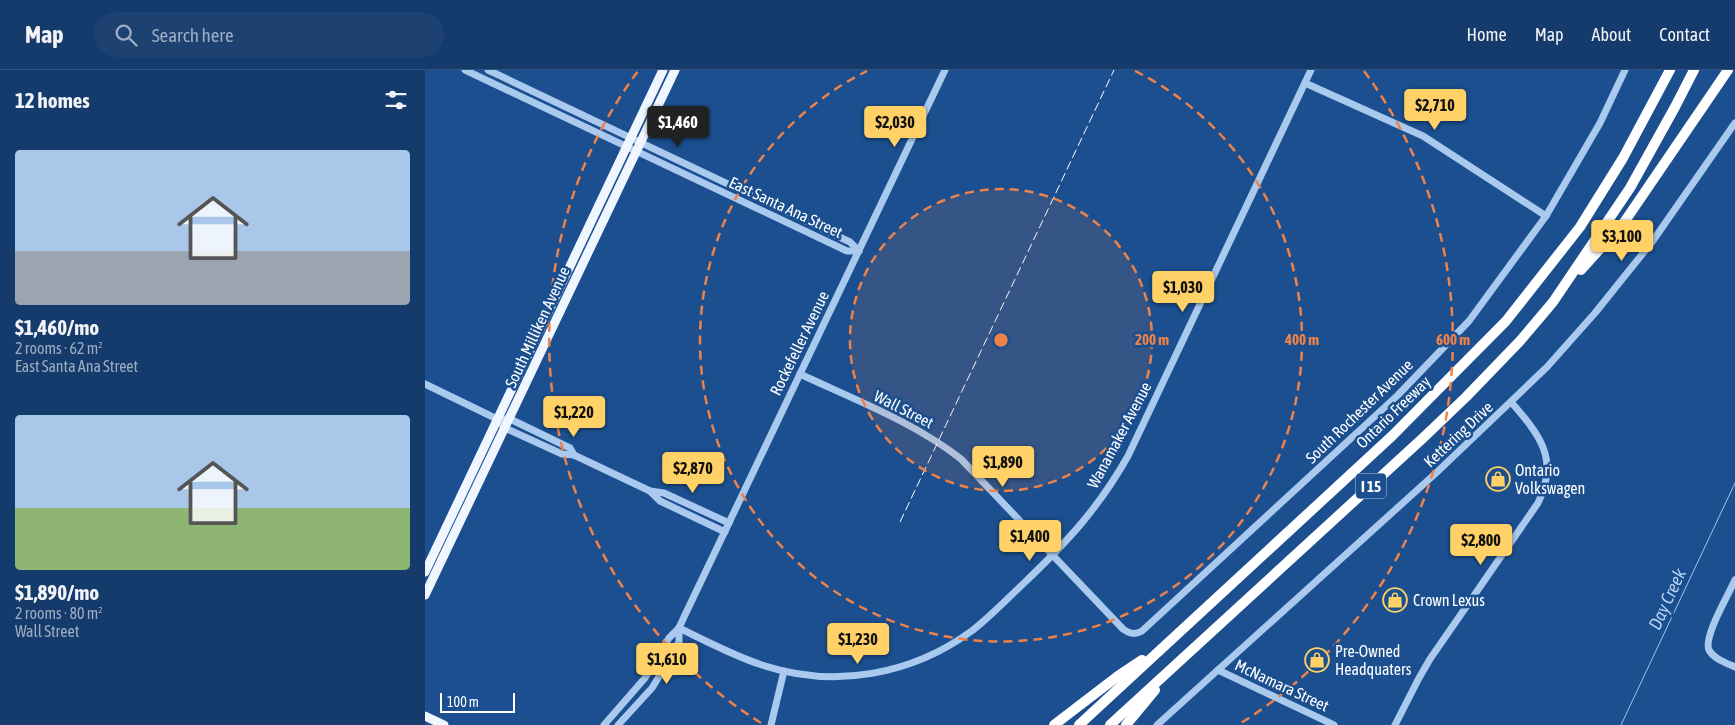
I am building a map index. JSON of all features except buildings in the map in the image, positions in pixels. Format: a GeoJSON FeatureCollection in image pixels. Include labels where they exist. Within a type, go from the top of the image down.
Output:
{"type":"FeatureCollection","features":[{"type":"Feature","properties":{"kind":"highway"},"geometry":{"type":"LineString","coordinates":[[1642,123],[1661,70]]}},
{"type":"Feature","properties":{"kind":"highway","name":"Ontario Freeway"},"geometry":{"type":"LineString","coordinates":[[1079,725],[1391,436],[1506,321],[1580,227],[1623,158],[1670,70]]}},
{"type":"Feature","properties":{"kind":"highway","name":"I 15"},"geometry":{"type":"LineString","coordinates":[[1110,725],[1466,397],[1520,341],[1553,302],[1630,188],[1675,107],[1693,70]]}},
{"type":"Feature","properties":{"kind":"highway"},"geometry":{"type":"LineString","coordinates":[[1701,108],[1722,70]]}},
{"type":"Feature","properties":{"kind":"highway"},"geometry":{"type":"LineString","coordinates":[[1553,302],[1625,221],[1728,70]]}},
{"type":"Feature","properties":{"kind":"highway"},"geometry":{"type":"LineString","coordinates":[[1054,725],[1118,676],[1165,644]]}},
{"type":"Feature","properties":{"kind":"highway"},"geometry":{"type":"LineString","coordinates":[[1126,725],[1180,661]]}},
{"type":"Feature","properties":{"kind":"main road","name":"South Milliken Avenue"},"geometry":{"type":"LineString","coordinates":[[426,566],[663,70]]}},
{"type":"Feature","properties":{"kind":"main road","name":"South Milliken Avenue"},"geometry":{"type":"LineString","coordinates":[[425,595],[675,70]]}},
{"type":"Feature","properties":{"kind":"main road"},"geometry":{"type":"LineString","coordinates":[[425,716],[444,725]]}},
{"type":"Feature","properties":{"kind":"street","name":"East Santa Ana Street"},"geometry":{"type":"LineString","coordinates":[[465,70],[847,251],[859,251]]}},
{"type":"Feature","properties":{"kind":"street","name":"East Santa Ana Street"},"geometry":{"type":"LineString","coordinates":[[488,70],[851,242],[859,251]]}},
{"type":"Feature","properties":{"kind":"street","name":"Rockefeller Avenue"},"geometry":{"type":"LineString","coordinates":[[604,725],[645,678],[669,638],[679,628],[945,70]]}},
{"type":"Feature","properties":{"kind":"street","name":"Wanamaker Avenue"},"geometry":{"type":"LineString","coordinates":[[679,628],[743,658],[784,672],[816,676],[852,676],[890,670],[921,660],[955,642],[980,624],[1054,555],[1085,521],[1107,492],[1127,456],[1311,70]]}},
{"type":"Feature","properties":{"kind":"street","name":"South Rochester Avenue"},"geometry":{"type":"LineString","coordinates":[[1133,634],[1142,631],[1399,395],[1469,321],[1546,216],[1595,131],[1625,70]]}},
{"type":"Feature","properties":{"kind":"street"},"geometry":{"type":"LineString","coordinates":[[1305,82],[1423,136],[1546,216]]}},
{"type":"Feature","properties":{"kind":"street","name":"Kettering Drive"},"geometry":{"type":"LineString","coordinates":[[1157,725],[1441,468],[1511,402],[1571,340],[1624,278],[1685,196],[1735,123]]}},
{"type":"Feature","properties":{"kind":"street","name":"Wall Street"},"geometry":{"type":"LineString","coordinates":[[799,374],[910,426],[961,459],[1123,629],[1133,634]]}},
{"type":"Feature","properties":{"kind":"street"},"geometry":{"type":"LineString","coordinates":[[425,384],[507,423],[562,454],[574,455],[650,492],[660,501],[725,532]]}},
{"type":"Feature","properties":{"kind":"street"},"geometry":{"type":"LineString","coordinates":[[1395,725],[1430,660],[1541,496],[1547,468],[1544,449],[1539,436],[1531,424],[1511,402]]}},
{"type":"Feature","properties":{"kind":"street"},"geometry":{"type":"LineString","coordinates":[[650,492],[664,493],[729,523]]}},
{"type":"Feature","properties":{"kind":"street"},"geometry":{"type":"LineString","coordinates":[[1735,580],[1708,641],[1709,649],[1716,658],[1735,667]]}},
{"type":"Feature","properties":{"kind":"street","name":"Rockefeller Avenue"},"geometry":{"type":"LineString","coordinates":[[618,725],[652,688],[679,642],[679,628]]}},
{"type":"Feature","properties":{"kind":"street","name":"McNamara Street"},"geometry":{"type":"LineString","coordinates":[[1218,670],[1334,725]]}},
{"type":"Feature","properties":{"kind":"street"},"geometry":{"type":"LineString","coordinates":[[771,725],[784,672]]}},
{"type":"Feature","properties":{"kind":"waterway","name":"Day Creek"},"geometry":{"type":"LineString","coordinates":[[1621,725],[1735,483]]}},
{"type":"Feature","properties":{"kind":"railway"},"geometry":{"type":"LineString","coordinates":[[900,522],[1114,70]]}},
{"type":"Feature","properties":{"kind":"place","name":"Ontario Volkswagen"},"geometry":{"type":"Point","coordinates":[1498,479]}},
{"type":"Feature","properties":{"kind":"place","name":"Crown Lexus"},"geometry":{"type":"Point","coordinates":[1395,600]}},
{"type":"Feature","properties":{"kind":"place","name":"Pre-Owned Headquaters"},"geometry":{"type":"Point","coordinates":[1317,660]}}]}
